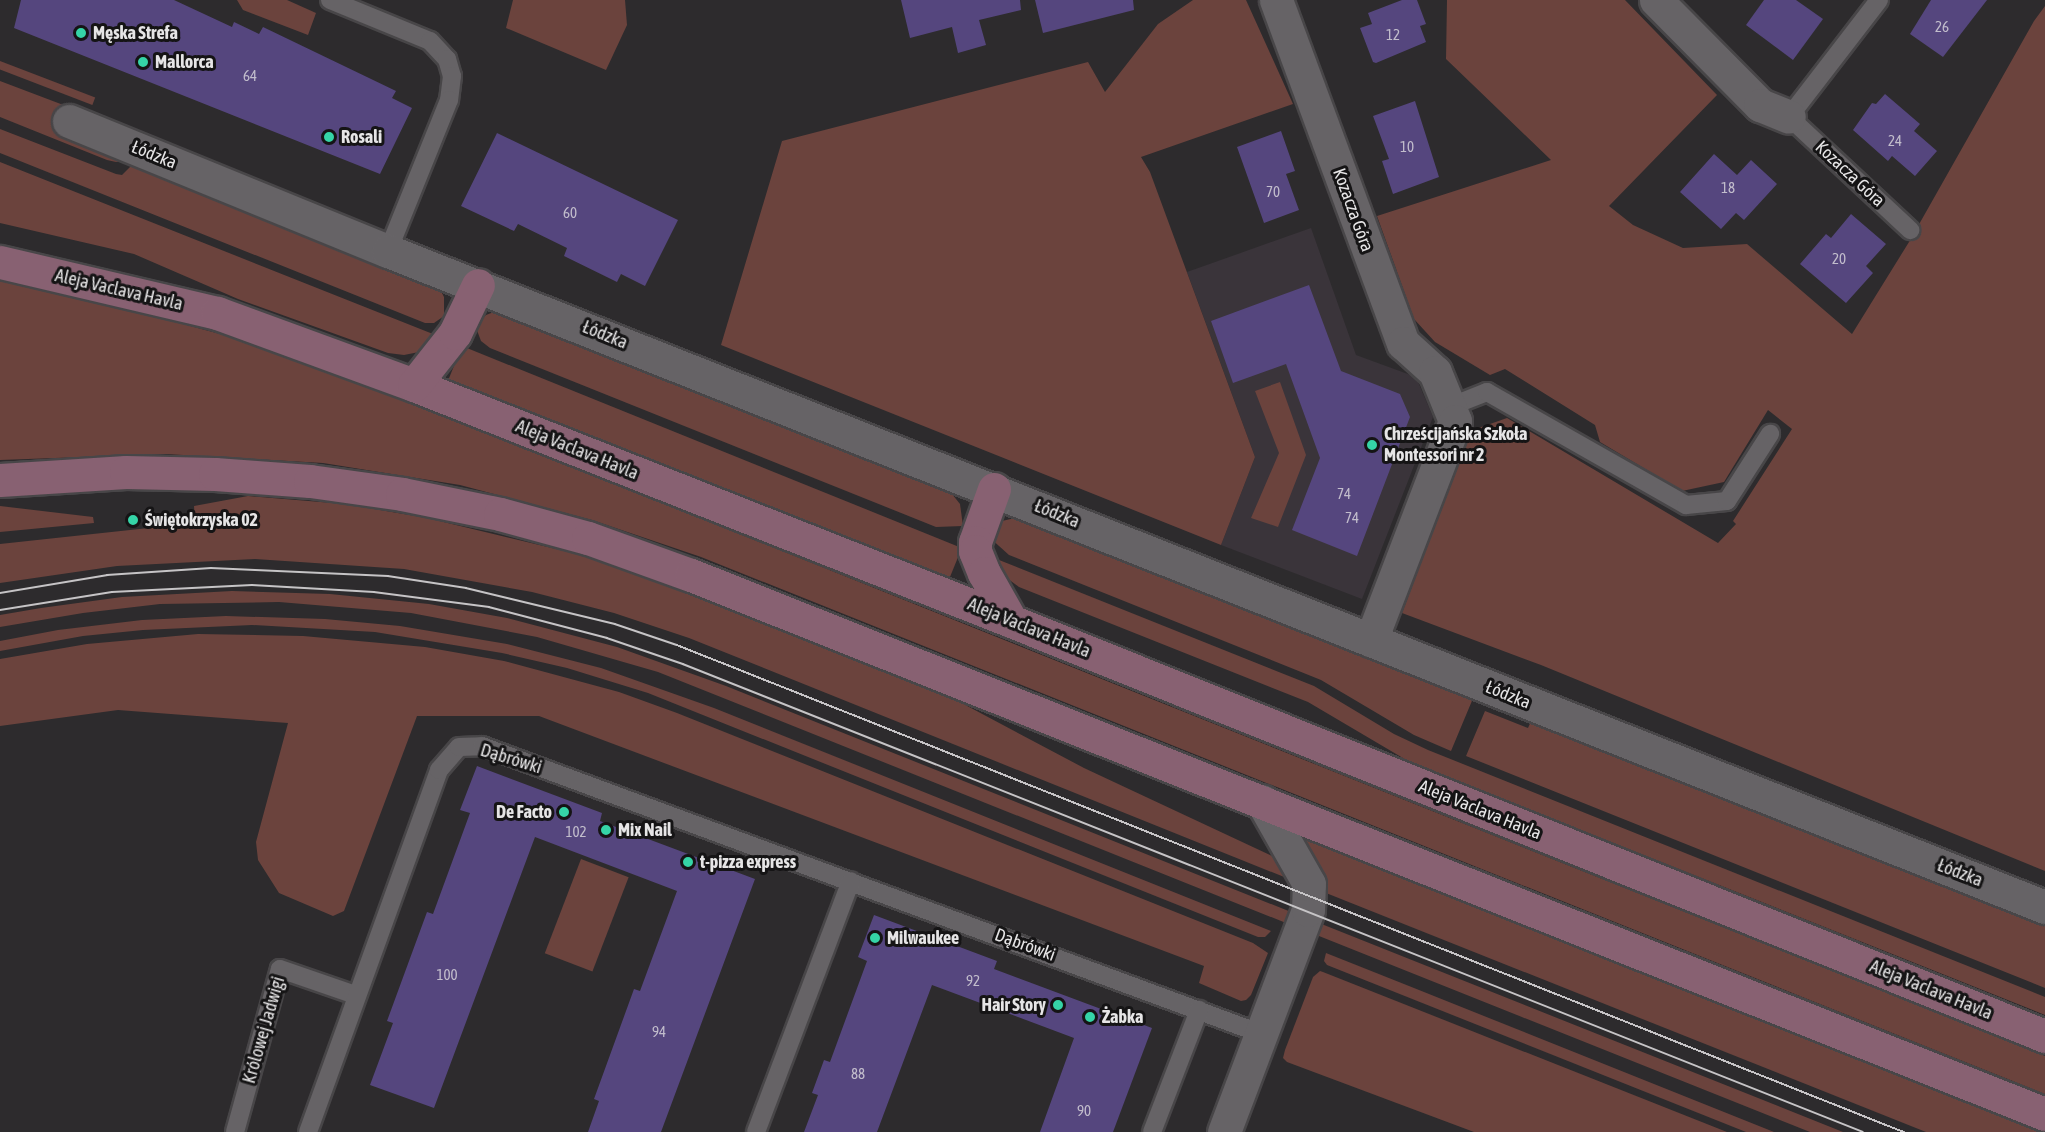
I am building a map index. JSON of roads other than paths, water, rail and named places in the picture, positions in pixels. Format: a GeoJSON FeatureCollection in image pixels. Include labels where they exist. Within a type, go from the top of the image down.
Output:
{"type":"FeatureCollection","features":[{"type":"Feature","properties":{"kind":"main road","name":"Aleja Vaclava Havla"},"geometry":{"type":"LineString","coordinates":[[0,262],[217,313],[414,385],[1011,621],[2045,1036]]}},
{"type":"Feature","properties":{"kind":"main road"},"geometry":{"type":"LineString","coordinates":[[414,385],[455,333],[478,285]]}},
{"type":"Feature","properties":{"kind":"main road"},"geometry":{"type":"LineString","coordinates":[[0,480],[126,472],[215,474],[310,481],[402,495],[500,514],[588,538],[691,574],[2045,1114]]}},
{"type":"Feature","properties":{"kind":"main road"},"geometry":{"type":"LineString","coordinates":[[994,489],[975,542],[975,551],[984,573],[1011,621]]}},
{"type":"Feature","properties":{"kind":"street","name":"Kozacza Góra"},"geometry":{"type":"LineString","coordinates":[[1276,0],[1403,343],[1435,372],[1455,421],[1371,640]]}},
{"type":"Feature","properties":{"kind":"street","name":"Kozacza Góra"},"geometry":{"type":"LineString","coordinates":[[1656,0],[1760,105],[1790,117]]}},
{"type":"Feature","properties":{"kind":"street","name":"Łódzka"},"geometry":{"type":"LineString","coordinates":[[69,121],[388,251],[2045,907]]}},
{"type":"Feature","properties":{"kind":"street"},"geometry":{"type":"LineString","coordinates":[[1224,1132],[1300,935],[1310,895],[1309,884],[1304,873],[1262,801]]}},
{"type":"Feature","properties":{"kind":"lane"},"geometry":{"type":"LineString","coordinates":[[330,0],[430,41],[441,52],[451,69],[453,84],[449,100],[388,251]]}},
{"type":"Feature","properties":{"kind":"lane"},"geometry":{"type":"LineString","coordinates":[[1790,117],[1879,0]]}},
{"type":"Feature","properties":{"kind":"lane","name":"Kozacza Góra"},"geometry":{"type":"LineString","coordinates":[[1790,117],[1910,230]]}},
{"type":"Feature","properties":{"kind":"lane"},"geometry":{"type":"LineString","coordinates":[[1449,407],[1487,392],[1686,505],[1727,501],[1770,434]]}},
{"type":"Feature","properties":{"kind":"lane","name":"Dąbrówki"},"geometry":{"type":"LineString","coordinates":[[308,1132],[355,995],[439,770],[459,747],[483,746],[1262,1034]]}},
{"type":"Feature","properties":{"kind":"lane"},"geometry":{"type":"LineString","coordinates":[[756,1132],[851,881]]}},
{"type":"Feature","properties":{"kind":"lane","name":"Królowej Jadwigi"},"geometry":{"type":"LineString","coordinates":[[235,1132],[280,969],[355,995]]}},
{"type":"Feature","properties":{"kind":"lane"},"geometry":{"type":"LineString","coordinates":[[1152,1132],[1198,1010]]}},
{"type":"Feature","properties":{"kind":"tram line"},"geometry":{"type":"LineString","coordinates":[[0,593],[107,575],[211,568],[388,576],[466,588],[615,624],[677,645],[1904,1132]]}},
{"type":"Feature","properties":{"kind":"tram line"},"geometry":{"type":"LineString","coordinates":[[0,610],[112,592],[252,585],[374,592],[489,607],[607,638],[683,664],[1863,1132]]}},
{"type":"Feature","properties":{"kind":"place","name":"Męska Strefa"},"geometry":{"type":"Point","coordinates":[81,33]}},
{"type":"Feature","properties":{"kind":"place","name":"Mallorca"},"geometry":{"type":"Point","coordinates":[143,62]}},
{"type":"Feature","properties":{"kind":"place","name":"Rosali"},"geometry":{"type":"Point","coordinates":[329,137]}},
{"type":"Feature","properties":{"kind":"place","name":"Chrześcijańska Szkoła Montessori nr 2"},"geometry":{"type":"Point","coordinates":[1372,445]}},
{"type":"Feature","properties":{"kind":"place","name":"Świętokrzyska 02"},"geometry":{"type":"Point","coordinates":[133,520]}},
{"type":"Feature","properties":{"kind":"place","name":"De Facto"},"geometry":{"type":"Point","coordinates":[564,812]}},
{"type":"Feature","properties":{"kind":"place","name":"Mix Nail"},"geometry":{"type":"Point","coordinates":[606,830]}},
{"type":"Feature","properties":{"kind":"place","name":"t-pizza express"},"geometry":{"type":"Point","coordinates":[688,862]}},
{"type":"Feature","properties":{"kind":"place","name":"Milwaukee"},"geometry":{"type":"Point","coordinates":[875,938]}},
{"type":"Feature","properties":{"kind":"place","name":"Hair Story"},"geometry":{"type":"Point","coordinates":[1058,1005]}},
{"type":"Feature","properties":{"kind":"place","name":"Żabka"},"geometry":{"type":"Point","coordinates":[1090,1017]}}]}
